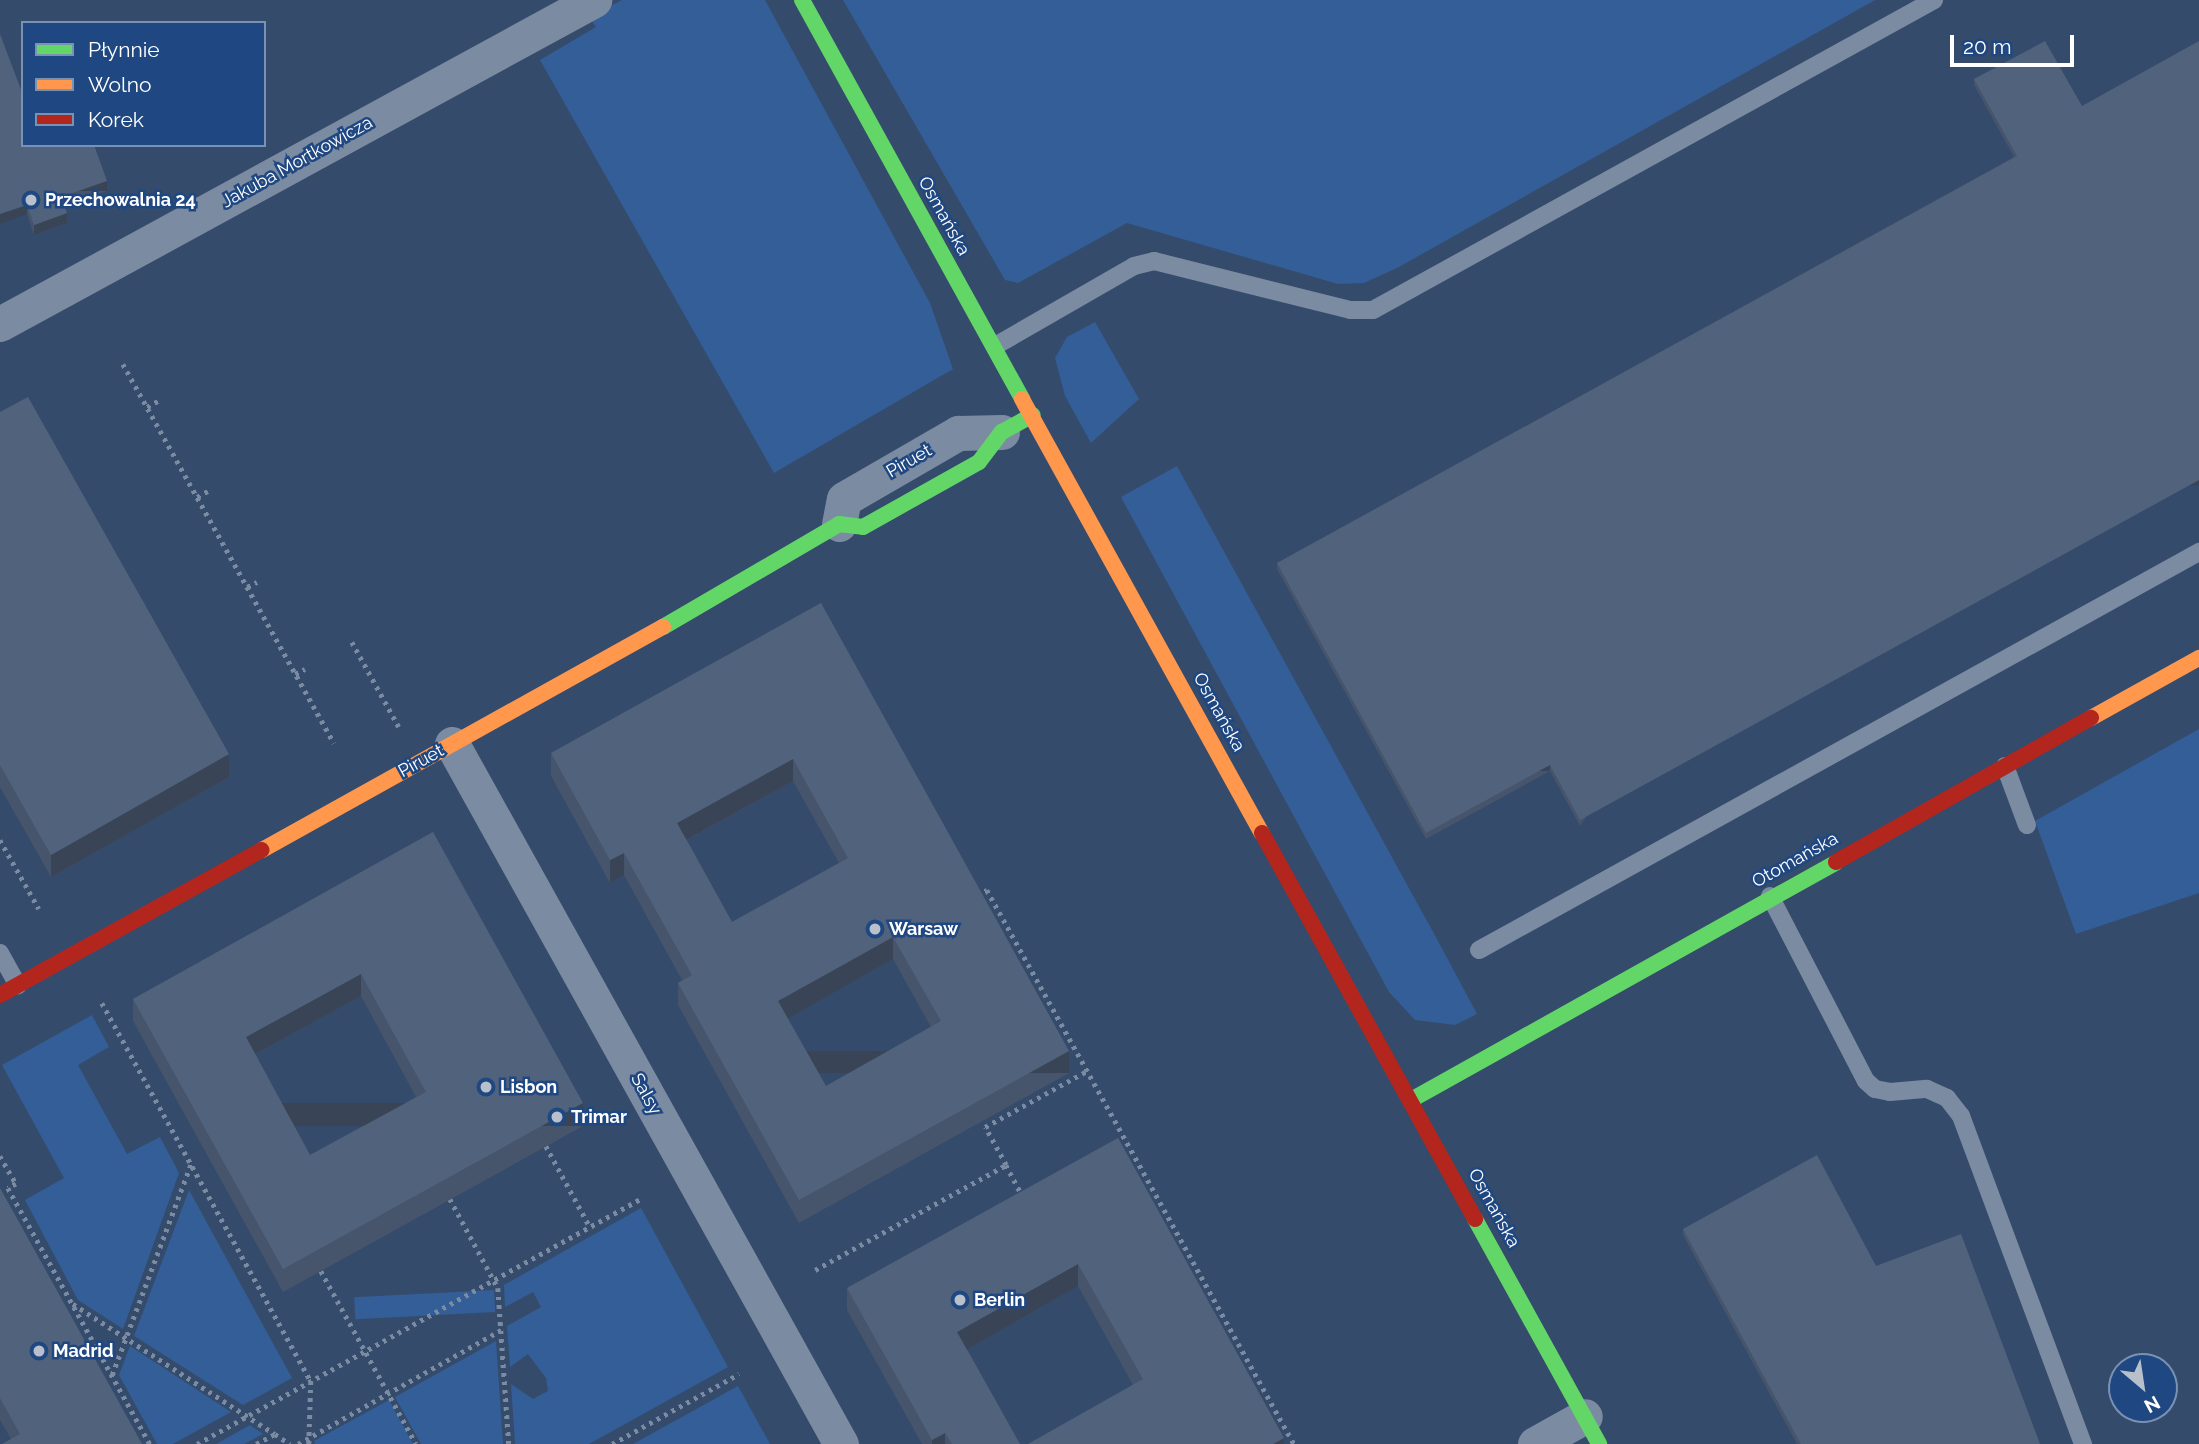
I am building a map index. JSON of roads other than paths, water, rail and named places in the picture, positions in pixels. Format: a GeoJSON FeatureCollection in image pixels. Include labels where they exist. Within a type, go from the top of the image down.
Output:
{"type":"FeatureCollection","features":[{"type":"Feature","properties":{"kind":"street","name":"Jakuba Mortkowicza"},"geometry":{"type":"LineString","coordinates":[[0,324],[594,0]]}},
{"type":"Feature","properties":{"kind":"street","name":"Osmańska"},"geometry":{"type":"LineString","coordinates":[[802,0],[1592,1430]]}},
{"type":"Feature","properties":{"kind":"street","name":"Piruet"},"geometry":{"type":"LineString","coordinates":[[0,995],[452,744],[839,524],[844,499],[958,433],[1002,432],[1033,415]]}},
{"type":"Feature","properties":{"kind":"street","name":"Otomańska"},"geometry":{"type":"LineString","coordinates":[[1411,1100],[1770,896],[2199,658]]}},
{"type":"Feature","properties":{"kind":"street","name":"Salsy"},"geometry":{"type":"LineString","coordinates":[[452,744],[841,1444]]}},
{"type":"Feature","properties":{"kind":"street"},"geometry":{"type":"LineString","coordinates":[[1535,1444],[1592,1430]]}},
{"type":"Feature","properties":{"kind":"lane"},"geometry":{"type":"LineString","coordinates":[[995,346],[1134,266],[1154,261],[1350,310],[1373,310],[1934,0]]}},
{"type":"Feature","properties":{"kind":"lane"},"geometry":{"type":"LineString","coordinates":[[1479,950],[2199,552]]}},
{"type":"Feature","properties":{"kind":"lane"},"geometry":{"type":"LineString","coordinates":[[2005,766],[2026,825]]}},
{"type":"Feature","properties":{"kind":"lane"},"geometry":{"type":"LineString","coordinates":[[1770,896],[1866,1081],[1875,1089],[1890,1092],[1927,1089],[1947,1098],[1961,1116],[2083,1444]]}},
{"type":"Feature","properties":{"kind":"lane"},"geometry":{"type":"LineString","coordinates":[[0,953],[19,985]]}},
{"type":"Feature","properties":{"kind":"place","name":"Przechowalnia 24"},"geometry":{"type":"Point","coordinates":[31,200]}},
{"type":"Feature","properties":{"kind":"place","name":"Warsaw"},"geometry":{"type":"Point","coordinates":[875,929]}},
{"type":"Feature","properties":{"kind":"place","name":"Lisbon"},"geometry":{"type":"Point","coordinates":[486,1087]}},
{"type":"Feature","properties":{"kind":"place","name":"Trimar"},"geometry":{"type":"Point","coordinates":[557,1117]}},
{"type":"Feature","properties":{"kind":"place","name":"Berlin"},"geometry":{"type":"Point","coordinates":[960,1300]}},
{"type":"Feature","properties":{"kind":"place","name":"Madrid"},"geometry":{"type":"Point","coordinates":[39,1351]}}]}
